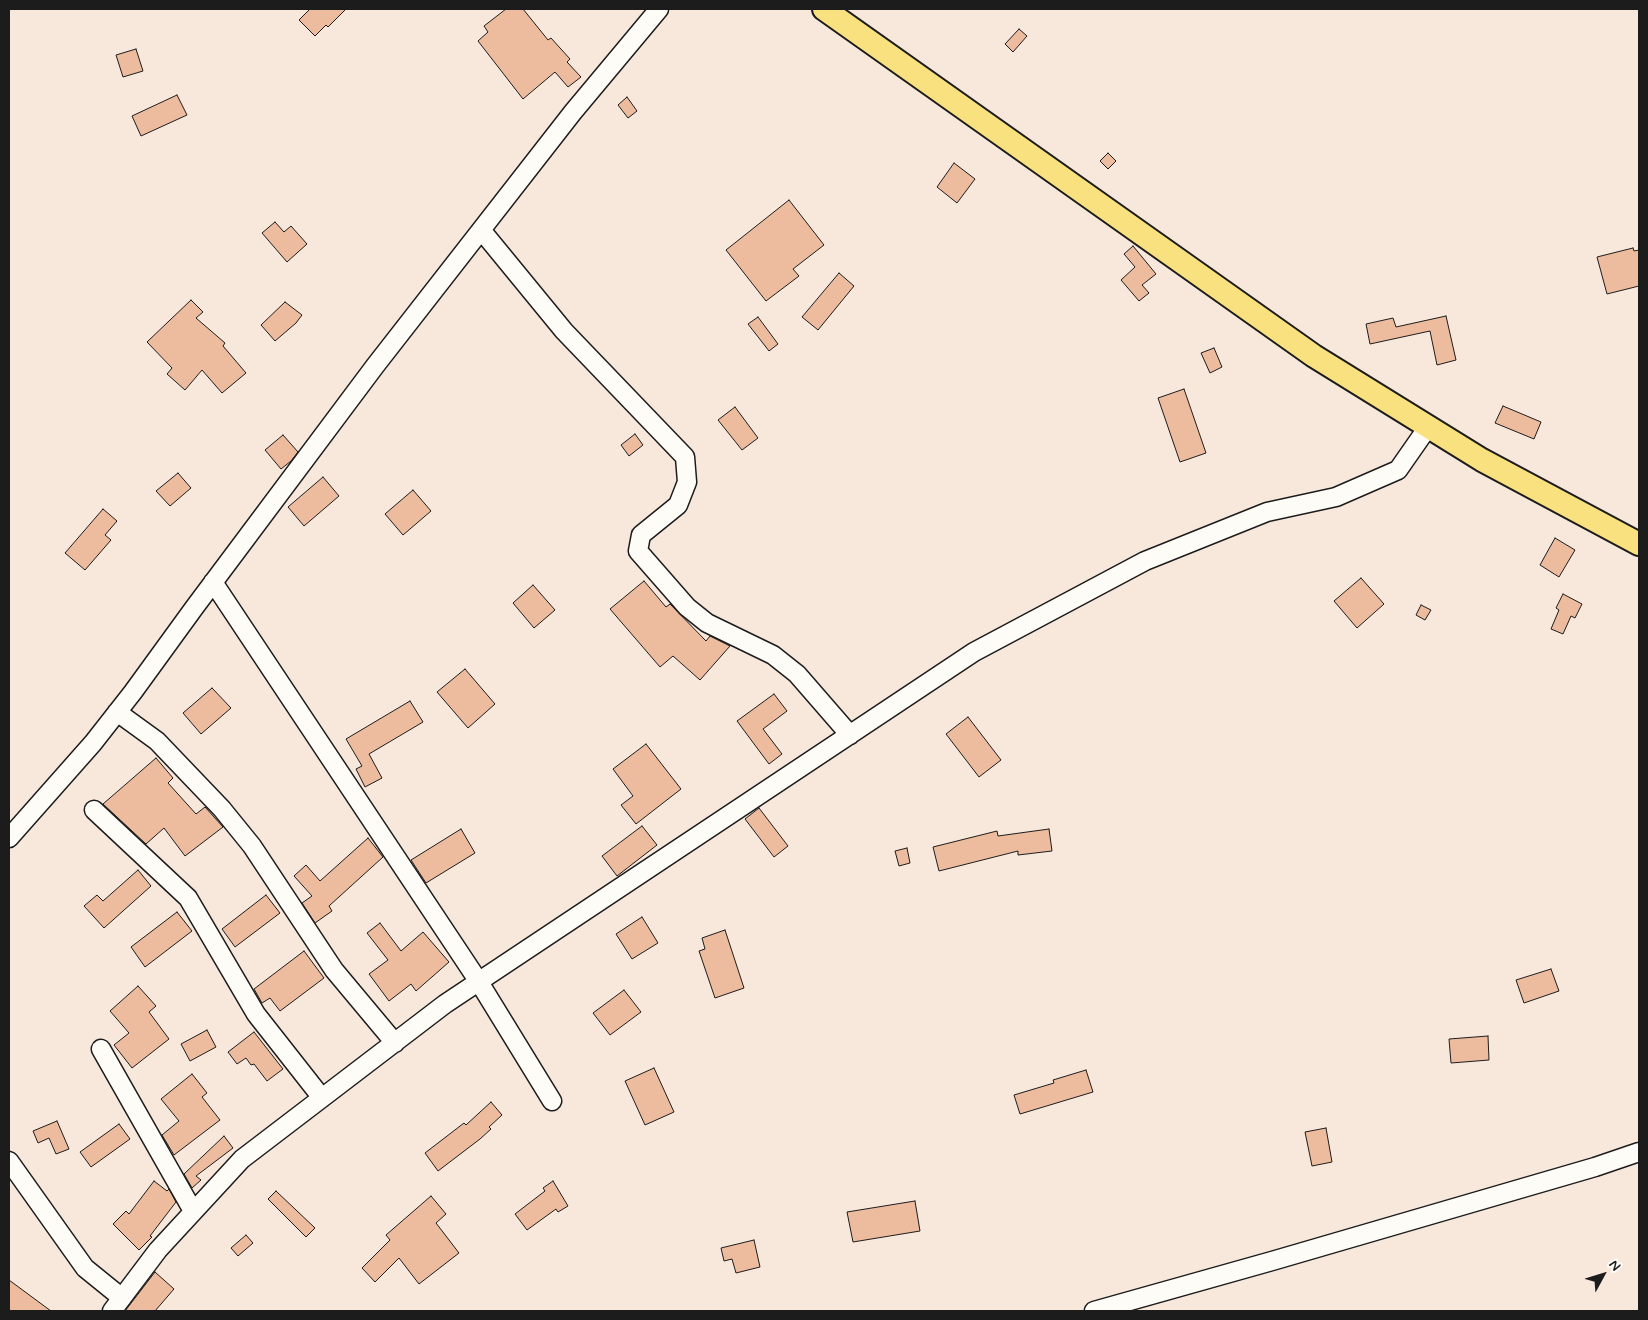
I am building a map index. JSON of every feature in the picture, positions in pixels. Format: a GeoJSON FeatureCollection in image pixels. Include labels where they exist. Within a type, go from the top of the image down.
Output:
{"type":"FeatureCollection","features":[{"type":"Feature","properties":{"kind":"main road"},"geometry":{"type":"LineString","coordinates":[[824,9],[1314,356],[1482,460],[1639,544]]}},
{"type":"Feature","properties":{"kind":"street"},"geometry":{"type":"LineString","coordinates":[[9,838],[93,743],[375,366],[573,112],[658,9]]}},
{"type":"Feature","properties":{"kind":"street"},"geometry":{"type":"LineString","coordinates":[[482,231],[564,330],[685,457],[687,482],[678,506],[641,536],[638,551],[687,607],[707,623],[773,656],[797,674],[850,734]]}},
{"type":"Feature","properties":{"kind":"street"},"geometry":{"type":"LineString","coordinates":[[9,1161],[85,1268],[117,1304],[158,1250],[242,1159],[445,1004],[974,652],[1145,561],[1267,512],[1336,497],[1398,470],[1428,427]]}},
{"type":"Feature","properties":{"kind":"street"},"geometry":{"type":"LineString","coordinates":[[213,582],[479,982],[552,1101]]}},
{"type":"Feature","properties":{"kind":"street"},"geometry":{"type":"LineString","coordinates":[[117,712],[157,741],[222,809],[252,846],[334,970],[395,1043]]}},
{"type":"Feature","properties":{"kind":"street"},"geometry":{"type":"LineString","coordinates":[[94,810],[188,898],[256,1014],[322,1098]]}},
{"type":"Feature","properties":{"kind":"street"},"geometry":{"type":"LineString","coordinates":[[101,1049],[193,1212]]}},
{"type":"Feature","properties":{"kind":"street"},"geometry":{"type":"LineString","coordinates":[[1094,1311],[1291,1256],[1595,1167],[1639,1152]]}},
{"type":"Feature","properties":{"kind":"building"},"geometry":{"type":"Polygon","coordinates":[[[310,9],[346,9],[328,27],[326,25],[315,36],[299,20],[310,9]]]}},
{"type":"Feature","properties":{"kind":"building"},"geometry":{"type":"Polygon","coordinates":[[[506,9],[523,9],[548,40],[551,38],[570,59],[567,62],[581,77],[568,87],[555,72],[523,99],[478,41],[488,32],[484,26],[506,9]]]}},
{"type":"Feature","properties":{"kind":"building"},"geometry":{"type":"Polygon","coordinates":[[[1019,29],[1027,36],[1013,52],[1005,44],[1019,29]]]}},
{"type":"Feature","properties":{"kind":"building"},"geometry":{"type":"Polygon","coordinates":[[[136,49],[143,71],[123,77],[116,55],[136,49]]]}},
{"type":"Feature","properties":{"kind":"building"},"geometry":{"type":"Polygon","coordinates":[[[177,95],[187,115],[141,136],[132,116],[177,95]]]}},
{"type":"Feature","properties":{"kind":"building"},"geometry":{"type":"Polygon","coordinates":[[[627,97],[637,111],[628,118],[618,105],[627,97]]]}},
{"type":"Feature","properties":{"kind":"building"},"geometry":{"type":"Polygon","coordinates":[[[1108,153],[1116,161],[1108,169],[1100,161],[1108,153]]]}},
{"type":"Feature","properties":{"kind":"building"},"geometry":{"type":"Polygon","coordinates":[[[954,163],[975,179],[957,203],[937,187],[954,163]]]}},
{"type":"Feature","properties":{"kind":"building"},"geometry":{"type":"Polygon","coordinates":[[[789,200],[824,245],[793,269],[799,276],[766,301],[726,250],[789,200]]]}},
{"type":"Feature","properties":{"kind":"building"},"geometry":{"type":"Polygon","coordinates":[[[275,222],[284,232],[291,226],[307,244],[287,262],[262,233],[275,222]]]}},
{"type":"Feature","properties":{"kind":"building"},"geometry":{"type":"Polygon","coordinates":[[[1133,246],[1156,274],[1142,285],[1149,293],[1139,301],[1121,280],[1135,267],[1124,254],[1133,246]]]}},
{"type":"Feature","properties":{"kind":"building"},"geometry":{"type":"Polygon","coordinates":[[[1633,248],[1634,251],[1639,250],[1639,286],[1607,294],[1597,257],[1633,248]]]}},
{"type":"Feature","properties":{"kind":"building"},"geometry":{"type":"Polygon","coordinates":[[[839,273],[854,286],[818,330],[802,317],[839,273]]]}},
{"type":"Feature","properties":{"kind":"building"},"geometry":{"type":"Polygon","coordinates":[[[191,300],[203,312],[196,318],[225,343],[223,346],[246,373],[222,393],[202,370],[185,390],[167,374],[172,368],[147,342],[191,300]]]}},
{"type":"Feature","properties":{"kind":"building"},"geometry":{"type":"Polygon","coordinates":[[[285,302],[302,315],[296,323],[275,341],[261,325],[285,302]]]}},
{"type":"Feature","properties":{"kind":"building"},"geometry":{"type":"Polygon","coordinates":[[[1446,316],[1456,360],[1437,365],[1430,331],[1370,344],[1366,324],[1393,318],[1396,327],[1446,316]]]}},
{"type":"Feature","properties":{"kind":"building"},"geometry":{"type":"Polygon","coordinates":[[[758,317],[778,344],[769,351],[748,324],[758,317]]]}},
{"type":"Feature","properties":{"kind":"building"},"geometry":{"type":"Polygon","coordinates":[[[1214,348],[1222,367],[1210,373],[1201,353],[1214,348]]]}},
{"type":"Feature","properties":{"kind":"building"},"geometry":{"type":"Polygon","coordinates":[[[1184,389],[1206,453],[1180,462],[1158,398],[1184,389]]]}},
{"type":"Feature","properties":{"kind":"building"},"geometry":{"type":"Polygon","coordinates":[[[1503,406],[1541,422],[1534,439],[1495,423],[1503,406]]]}},
{"type":"Feature","properties":{"kind":"building"},"geometry":{"type":"Polygon","coordinates":[[[735,407],[758,438],[742,450],[718,420],[735,407]]]}},
{"type":"Feature","properties":{"kind":"building"},"geometry":{"type":"Polygon","coordinates":[[[635,434],[643,445],[629,456],[621,445],[635,434]]]}},
{"type":"Feature","properties":{"kind":"building"},"geometry":{"type":"Polygon","coordinates":[[[283,435],[298,452],[281,469],[265,450],[283,435]]]}},
{"type":"Feature","properties":{"kind":"building"},"geometry":{"type":"Polygon","coordinates":[[[178,473],[191,488],[170,506],[156,491],[178,473]]]}},
{"type":"Feature","properties":{"kind":"building"},"geometry":{"type":"Polygon","coordinates":[[[323,477],[339,496],[304,526],[288,507],[323,477]]]}},
{"type":"Feature","properties":{"kind":"building"},"geometry":{"type":"Polygon","coordinates":[[[413,490],[431,511],[403,535],[385,514],[413,490]]]}},
{"type":"Feature","properties":{"kind":"building"},"geometry":{"type":"Polygon","coordinates":[[[103,509],[117,521],[105,535],[111,540],[85,570],[65,553],[103,509]]]}},
{"type":"Feature","properties":{"kind":"building"},"geometry":{"type":"Polygon","coordinates":[[[1555,538],[1575,550],[1559,577],[1540,565],[1555,538]]]}},
{"type":"Feature","properties":{"kind":"building"},"geometry":{"type":"Polygon","coordinates":[[[1361,578],[1384,604],[1357,628],[1334,601],[1361,578]]]}},
{"type":"Feature","properties":{"kind":"building"},"geometry":{"type":"Polygon","coordinates":[[[644,581],[666,607],[670,604],[706,641],[710,636],[730,646],[700,680],[673,656],[660,667],[610,609],[644,581]]]}},
{"type":"Feature","properties":{"kind":"building"},"geometry":{"type":"Polygon","coordinates":[[[533,585],[555,610],[534,628],[513,603],[533,585]]]}},
{"type":"Feature","properties":{"kind":"building"},"geometry":{"type":"Polygon","coordinates":[[[1563,594],[1582,604],[1575,618],[1571,616],[1563,634],[1551,629],[1559,610],[1556,608],[1563,594]]]}},
{"type":"Feature","properties":{"kind":"building"},"geometry":{"type":"Polygon","coordinates":[[[1421,605],[1431,610],[1425,620],[1416,615],[1421,605]]]}},
{"type":"Feature","properties":{"kind":"building"},"geometry":{"type":"Polygon","coordinates":[[[465,669],[495,704],[468,728],[437,692],[465,669]]]}},
{"type":"Feature","properties":{"kind":"building"},"geometry":{"type":"Polygon","coordinates":[[[212,688],[231,708],[201,734],[183,713],[212,688]]]}},
{"type":"Feature","properties":{"kind":"building"},"geometry":{"type":"Polygon","coordinates":[[[774,694],[787,711],[763,729],[782,754],[769,764],[737,721],[774,694]]]}},
{"type":"Feature","properties":{"kind":"building"},"geometry":{"type":"Polygon","coordinates":[[[410,701],[423,722],[369,754],[382,778],[365,787],[356,769],[362,766],[346,739],[410,701]]]}},
{"type":"Feature","properties":{"kind":"building"},"geometry":{"type":"Polygon","coordinates":[[[968,717],[1001,760],[979,777],[946,734],[968,717]]]}},
{"type":"Feature","properties":{"kind":"building"},"geometry":{"type":"Polygon","coordinates":[[[646,744],[681,789],[636,824],[621,805],[633,796],[613,769],[646,744]]]}},
{"type":"Feature","properties":{"kind":"building"},"geometry":{"type":"Polygon","coordinates":[[[156,758],[173,778],[168,783],[196,814],[205,807],[223,827],[185,856],[164,828],[146,844],[103,804],[156,758]]]}},
{"type":"Feature","properties":{"kind":"building"},"geometry":{"type":"Polygon","coordinates":[[[759,808],[788,846],[774,857],[745,819],[759,808]]]}},
{"type":"Feature","properties":{"kind":"building"},"geometry":{"type":"Polygon","coordinates":[[[642,826],[657,845],[617,876],[602,856],[642,826]]]}},
{"type":"Feature","properties":{"kind":"building"},"geometry":{"type":"Polygon","coordinates":[[[461,829],[475,853],[426,883],[411,860],[461,829]]]}},
{"type":"Feature","properties":{"kind":"building"},"geometry":{"type":"Polygon","coordinates":[[[1049,829],[1052,851],[1018,855],[1018,851],[939,871],[933,847],[997,831],[998,836],[1049,829]]]}},
{"type":"Feature","properties":{"kind":"building"},"geometry":{"type":"Polygon","coordinates":[[[368,838],[383,857],[329,906],[332,911],[315,923],[302,903],[312,896],[294,876],[306,865],[320,881],[368,838]]]}},
{"type":"Feature","properties":{"kind":"building"},"geometry":{"type":"Polygon","coordinates":[[[907,848],[910,863],[899,866],[895,851],[907,848]]]}},
{"type":"Feature","properties":{"kind":"building"},"geometry":{"type":"Polygon","coordinates":[[[138,870],[151,886],[104,928],[84,906],[97,895],[103,901],[138,870]]]}},
{"type":"Feature","properties":{"kind":"building"},"geometry":{"type":"Polygon","coordinates":[[[266,895],[280,913],[235,947],[222,929],[266,895]]]}},
{"type":"Feature","properties":{"kind":"building"},"geometry":{"type":"Polygon","coordinates":[[[177,912],[192,931],[145,967],[131,947],[177,912]]]}},
{"type":"Feature","properties":{"kind":"building"},"geometry":{"type":"Polygon","coordinates":[[[642,917],[658,943],[632,959],[616,934],[642,917]]]}},
{"type":"Feature","properties":{"kind":"building"},"geometry":{"type":"Polygon","coordinates":[[[380,923],[401,951],[423,932],[449,962],[416,991],[411,984],[389,1001],[369,974],[388,960],[367,933],[380,923]]]}},
{"type":"Feature","properties":{"kind":"building"},"geometry":{"type":"Polygon","coordinates":[[[725,930],[744,988],[715,998],[699,951],[705,949],[702,938],[725,930]]]}},
{"type":"Feature","properties":{"kind":"building"},"geometry":{"type":"Polygon","coordinates":[[[304,951],[324,978],[280,1011],[270,998],[262,1003],[254,989],[304,951]]]}},
{"type":"Feature","properties":{"kind":"building"},"geometry":{"type":"Polygon","coordinates":[[[1551,969],[1559,991],[1524,1003],[1516,980],[1551,969]]]}},
{"type":"Feature","properties":{"kind":"building"},"geometry":{"type":"Polygon","coordinates":[[[138,986],[156,1006],[149,1012],[169,1039],[132,1068],[114,1045],[129,1033],[110,1011],[138,986]]]}},
{"type":"Feature","properties":{"kind":"building"},"geometry":{"type":"Polygon","coordinates":[[[624,990],[641,1012],[610,1035],[593,1013],[624,990]]]}},
{"type":"Feature","properties":{"kind":"building"},"geometry":{"type":"Polygon","coordinates":[[[207,1030],[216,1047],[190,1061],[181,1044],[207,1030]]]}},
{"type":"Feature","properties":{"kind":"building"},"geometry":{"type":"Polygon","coordinates":[[[254,1032],[283,1069],[267,1081],[254,1064],[251,1065],[246,1058],[237,1064],[228,1052],[254,1032]]]}},
{"type":"Feature","properties":{"kind":"building"},"geometry":{"type":"Polygon","coordinates":[[[1488,1036],[1489,1060],[1451,1063],[1449,1039],[1488,1036]]]}},
{"type":"Feature","properties":{"kind":"building"},"geometry":{"type":"Polygon","coordinates":[[[654,1068],[674,1112],[645,1125],[625,1081],[654,1068]]]}},
{"type":"Feature","properties":{"kind":"building"},"geometry":{"type":"Polygon","coordinates":[[[1086,1070],[1093,1092],[1020,1114],[1014,1095],[1054,1083],[1053,1080],[1086,1070]]]}},
{"type":"Feature","properties":{"kind":"building"},"geometry":{"type":"Polygon","coordinates":[[[192,1074],[207,1093],[202,1097],[220,1120],[174,1155],[162,1135],[179,1121],[161,1099],[192,1074]]]}},
{"type":"Feature","properties":{"kind":"building"},"geometry":{"type":"Polygon","coordinates":[[[491,1102],[502,1115],[480,1139],[438,1171],[425,1153],[464,1123],[466,1125],[491,1102]]]}},
{"type":"Feature","properties":{"kind":"building"},"geometry":{"type":"Polygon","coordinates":[[[57,1121],[69,1149],[56,1154],[49,1138],[38,1143],[33,1131],[57,1121]]]}},
{"type":"Feature","properties":{"kind":"building"},"geometry":{"type":"Polygon","coordinates":[[[119,1124],[130,1139],[91,1167],[80,1152],[119,1124]]]}},
{"type":"Feature","properties":{"kind":"building"},"geometry":{"type":"Polygon","coordinates":[[[1326,1128],[1332,1162],[1312,1166],[1305,1132],[1326,1128]]]}},
{"type":"Feature","properties":{"kind":"building"},"geometry":{"type":"Polygon","coordinates":[[[224,1136],[233,1148],[196,1176],[201,1180],[192,1188],[184,1174],[224,1136]]]}},
{"type":"Feature","properties":{"kind":"building"},"geometry":{"type":"Polygon","coordinates":[[[154,1181],[167,1191],[169,1189],[176,1202],[150,1236],[152,1237],[139,1250],[113,1224],[126,1211],[129,1214],[154,1181]]]}},
{"type":"Feature","properties":{"kind":"building"},"geometry":{"type":"Polygon","coordinates":[[[553,1181],[568,1206],[558,1212],[556,1209],[527,1230],[515,1214],[545,1191],[543,1188],[553,1181]]]}},
{"type":"Feature","properties":{"kind":"building"},"geometry":{"type":"Polygon","coordinates":[[[276,1191],[315,1228],[306,1237],[268,1199],[276,1191]]]}},
{"type":"Feature","properties":{"kind":"building"},"geometry":{"type":"Polygon","coordinates":[[[431,1196],[446,1214],[436,1223],[459,1253],[419,1284],[399,1258],[375,1282],[362,1268],[390,1240],[386,1235],[431,1196]]]}},
{"type":"Feature","properties":{"kind":"building"},"geometry":{"type":"Polygon","coordinates":[[[915,1201],[920,1231],[853,1242],[847,1212],[915,1201]]]}},
{"type":"Feature","properties":{"kind":"building"},"geometry":{"type":"Polygon","coordinates":[[[246,1235],[253,1243],[238,1256],[231,1248],[246,1235]]]}},
{"type":"Feature","properties":{"kind":"building"},"geometry":{"type":"Polygon","coordinates":[[[754,1240],[760,1267],[736,1273],[732,1259],[724,1261],[721,1248],[754,1240]]]}},
{"type":"Feature","properties":{"kind":"building"},"geometry":{"type":"Polygon","coordinates":[[[155,1272],[174,1289],[155,1311],[125,1311],[155,1272]]]}},
{"type":"Feature","properties":{"kind":"building"},"geometry":{"type":"Polygon","coordinates":[[[9,1280],[51,1311],[9,1311],[9,1280]]]}}]}
